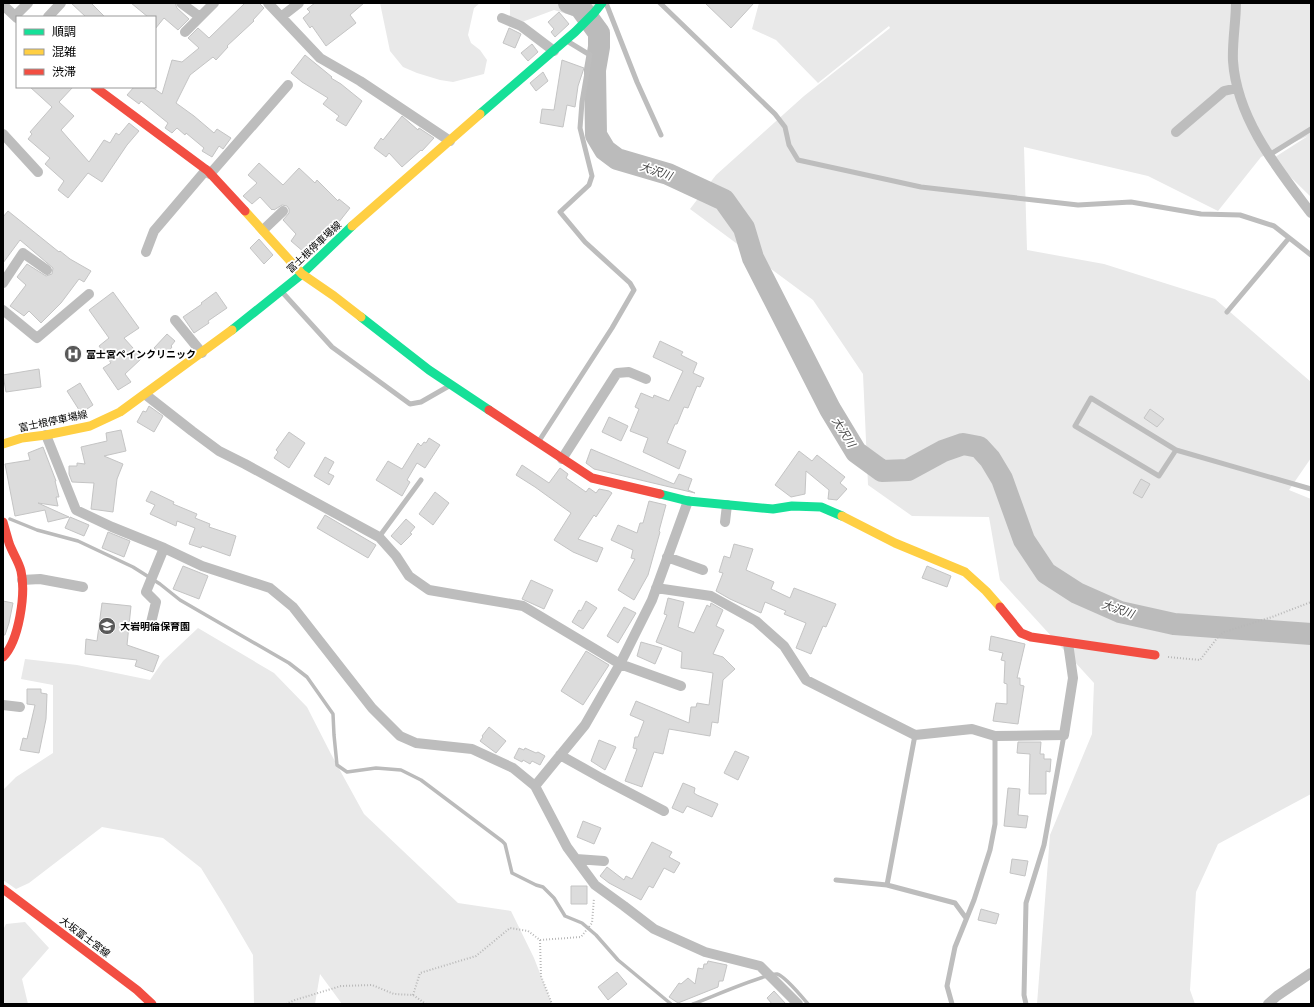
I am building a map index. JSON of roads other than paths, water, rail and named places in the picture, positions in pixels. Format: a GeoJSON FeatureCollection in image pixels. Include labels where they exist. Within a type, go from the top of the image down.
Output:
{"type":"FeatureCollection","features":[{"type":"Feature","properties":{"kind":"street"},"geometry":{"type":"LineString","coordinates":[[17,16],[28,3]]}},
{"type":"Feature","properties":{"kind":"street"},"geometry":{"type":"LineString","coordinates":[[49,16],[61,3]]}},
{"type":"Feature","properties":{"kind":"street"},"geometry":{"type":"LineString","coordinates":[[181,3],[200,17]]}},
{"type":"Feature","properties":{"kind":"street"},"geometry":{"type":"LineString","coordinates":[[185,32],[214,3]]}},
{"type":"Feature","properties":{"kind":"street"},"geometry":{"type":"LineString","coordinates":[[268,3],[320,58],[360,81],[450,142]]}},
{"type":"Feature","properties":{"kind":"street"},"geometry":{"type":"LineString","coordinates":[[281,17],[300,3]]}},
{"type":"Feature","properties":{"kind":"street","name":"富士根停車場線"},"geometry":{"type":"LineString","coordinates":[[3,444],[22,438],[46,435],[90,426],[120,412],[202,353],[302,274],[360,218],[554,51],[594,13],[602,3]]}},
{"type":"Feature","properties":{"kind":"street"},"geometry":{"type":"LineString","coordinates":[[1236,3],[1233,60],[1237,88],[1256,135],[1285,179],[1311,213]]}},
{"type":"Feature","properties":{"kind":"street"},"geometry":{"type":"LineString","coordinates":[[3,5],[16,17]]}},
{"type":"Feature","properties":{"kind":"street"},"geometry":{"type":"LineString","coordinates":[[502,18],[521,26],[554,51]]}},
{"type":"Feature","properties":{"kind":"street"},"geometry":{"type":"LineString","coordinates":[[146,252],[154,231],[288,85]]}},
{"type":"Feature","properties":{"kind":"street"},"geometry":{"type":"LineString","coordinates":[[96,88],[208,172],[302,274],[346,305],[429,370],[592,478],[688,501],[773,509],[792,506],[821,507],[849,519],[895,543],[965,572],[986,591],[1021,633],[1031,637],[1155,655]]}},
{"type":"Feature","properties":{"kind":"street"},"geometry":{"type":"LineString","coordinates":[[1176,132],[1224,91],[1237,88]]}},
{"type":"Feature","properties":{"kind":"street"},"geometry":{"type":"LineString","coordinates":[[3,134],[38,172]]}},
{"type":"Feature","properties":{"kind":"street"},"geometry":{"type":"LineString","coordinates":[[263,230],[283,211]]}},
{"type":"Feature","properties":{"kind":"street"},"geometry":{"type":"LineString","coordinates":[[3,282],[23,253],[47,270]]}},
{"type":"Feature","properties":{"kind":"street"},"geometry":{"type":"LineString","coordinates":[[3,310],[37,338],[89,294]]}},
{"type":"Feature","properties":{"kind":"street"},"geometry":{"type":"LineString","coordinates":[[175,320],[202,353]]}},
{"type":"Feature","properties":{"kind":"street"},"geometry":{"type":"LineString","coordinates":[[562,459],[617,373],[629,372],[646,379]]}},
{"type":"Feature","properties":{"kind":"street"},"geometry":{"type":"LineString","coordinates":[[146,394],[219,451],[379,537],[396,556],[409,576],[429,590],[523,606],[620,664],[681,686]]}},
{"type":"Feature","properties":{"kind":"street"},"geometry":{"type":"LineString","coordinates":[[46,435],[76,510],[202,566],[270,588],[292,607],[372,708],[400,736],[416,743],[472,749],[513,768],[535,786],[568,847],[596,886],[654,929],[705,952],[760,966],[798,1004]]}},
{"type":"Feature","properties":{"kind":"street"},"geometry":{"type":"LineString","coordinates":[[535,786],[585,725],[620,664],[652,600],[688,501]]}},
{"type":"Feature","properties":{"kind":"street"},"geometry":{"type":"LineString","coordinates":[[725,522],[727,505]]}},
{"type":"Feature","properties":{"kind":"street"},"geometry":{"type":"LineString","coordinates":[[3,522],[9,543],[21,571],[23,598],[18,625],[9,651],[3,657]]}},
{"type":"Feature","properties":{"kind":"street"},"geometry":{"type":"LineString","coordinates":[[150,627],[156,602],[146,592],[164,548]]}},
{"type":"Feature","properties":{"kind":"street"},"geometry":{"type":"LineString","coordinates":[[667,558],[702,570]]}},
{"type":"Feature","properties":{"kind":"street"},"geometry":{"type":"LineString","coordinates":[[22,580],[40,579],[83,587]]}},
{"type":"Feature","properties":{"kind":"street"},"geometry":{"type":"LineString","coordinates":[[656,588],[711,596],[756,621],[784,646],[806,680],[915,735],[972,729],[995,736],[1064,735],[1073,678],[1068,643]]}},
{"type":"Feature","properties":{"kind":"street"},"geometry":{"type":"LineString","coordinates":[[3,705],[20,707]]}},
{"type":"Feature","properties":{"kind":"street"},"geometry":{"type":"LineString","coordinates":[[560,755],[664,810]]}},
{"type":"Feature","properties":{"kind":"street"},"geometry":{"type":"LineString","coordinates":[[576,859],[604,861]]}},
{"type":"Feature","properties":{"kind":"street","name":"大坂富士宮線"},"geometry":{"type":"LineString","coordinates":[[3,889],[137,990],[152,1004]]}},
{"type":"Feature","properties":{"kind":"street"},"geometry":{"type":"LineString","coordinates":[[1268,1004],[1277,996],[1311,973]]}},
{"type":"Feature","properties":{"kind":"lane"},"geometry":{"type":"LineString","coordinates":[[606,3],[637,82],[661,134]]}},
{"type":"Feature","properties":{"kind":"lane"},"geometry":{"type":"LineString","coordinates":[[660,3],[776,114],[785,127],[789,145],[798,160],[878,179],[921,187],[1078,205],[1131,202],[1201,214],[1240,215],[1274,226],[1311,255]]}},
{"type":"Feature","properties":{"kind":"lane"},"geometry":{"type":"LineString","coordinates":[[538,443],[612,328],[634,290],[630,283],[585,242],[560,212],[589,185],[592,176],[580,128],[582,102],[590,55],[566,40]]}},
{"type":"Feature","properties":{"kind":"lane"},"geometry":{"type":"LineString","coordinates":[[1269,155],[1311,129]]}},
{"type":"Feature","properties":{"kind":"lane"},"geometry":{"type":"LineString","coordinates":[[1227,312],[1289,238]]}},
{"type":"Feature","properties":{"kind":"lane"},"geometry":{"type":"LineString","coordinates":[[281,291],[332,347],[410,404],[421,402],[452,385]]}},
{"type":"Feature","properties":{"kind":"lane"},"geometry":{"type":"LineString","coordinates":[[1176,450],[1159,476],[1075,426],[1091,398],[1176,450],[1311,488]]}},
{"type":"Feature","properties":{"kind":"lane"},"geometry":{"type":"LineString","coordinates":[[379,537],[421,480]]}},
{"type":"Feature","properties":{"kind":"lane"},"geometry":{"type":"LineString","coordinates":[[888,885],[915,735]]}},
{"type":"Feature","properties":{"kind":"lane"},"geometry":{"type":"LineString","coordinates":[[1026,1004],[1024,995],[1026,903],[1044,845],[1064,735]]}},
{"type":"Feature","properties":{"kind":"lane"},"geometry":{"type":"LineString","coordinates":[[952,1004],[947,986],[955,947],[974,900],[990,850],[995,824],[995,736]]}},
{"type":"Feature","properties":{"kind":"lane"},"geometry":{"type":"LineString","coordinates":[[836,880],[888,885],[955,903],[966,918]]}},
{"type":"Feature","properties":{"kind":"waterway","name":"大沢川"},"geometry":{"type":"LineString","coordinates":[[569,3],[580,7],[599,33],[599,47],[595,70],[596,135],[605,150],[617,159],[668,174],[724,200],[744,228],[753,258],[830,409],[856,452],[882,471],[908,470],[943,451],[963,444],[979,447],[990,459],[1002,479],[1024,540],[1046,573],[1077,593],[1120,612],[1174,624],[1311,634]]}},
{"type":"Feature","properties":{"kind":"waterway"},"geometry":{"type":"LineString","coordinates":[[10,519],[37,530],[78,541],[133,567],[160,584],[180,600],[289,663],[307,677],[333,714],[337,765],[347,772],[376,768],[401,770],[421,780],[502,841],[505,844],[512,873],[543,887],[554,898],[565,916],[582,923],[596,935],[618,960],[671,1004]]}},
{"type":"Feature","properties":{"kind":"waterway"},"geometry":{"type":"LineString","coordinates":[[693,1004],[749,982],[777,974],[789,983],[808,1004]]}},
{"type":"Feature","properties":{"kind":"place","name":"富士宮ペインクリニック"},"geometry":{"type":"Point","coordinates":[73,354]}},
{"type":"Feature","properties":{"kind":"place","name":"大岩明倫保育園"},"geometry":{"type":"Point","coordinates":[107,626]}}]}
